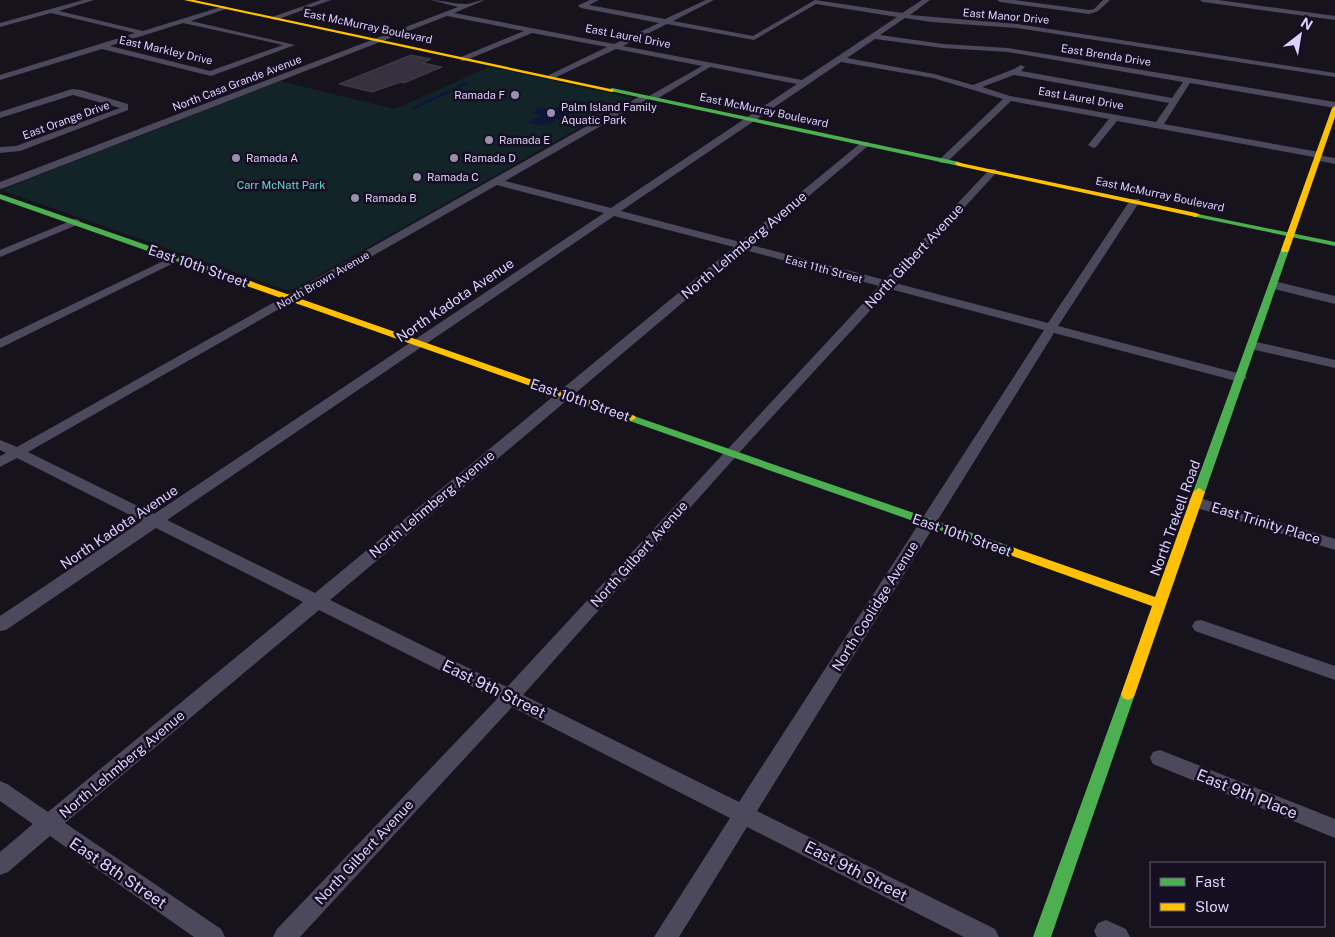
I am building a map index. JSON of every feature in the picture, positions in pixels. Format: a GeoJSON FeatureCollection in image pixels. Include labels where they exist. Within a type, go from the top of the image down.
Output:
{"type":"FeatureCollection","features":[{"type":"Feature","properties":{"kind":"street"},"geometry":{"type":"LineString","coordinates":[[0,25],[91,0]]}},
{"type":"Feature","properties":{"kind":"street","name":"East McMurray Boulevard"},"geometry":{"type":"LineString","coordinates":[[188,0],[1335,244]]}},
{"type":"Feature","properties":{"kind":"street"},"geometry":{"type":"LineString","coordinates":[[273,18],[328,0]]}},
{"type":"Feature","properties":{"kind":"street"},"geometry":{"type":"LineString","coordinates":[[434,0],[466,6]]}},
{"type":"Feature","properties":{"kind":"street","name":"North Casa Grande Avenue"},"geometry":{"type":"LineString","coordinates":[[0,186],[482,0]]}},
{"type":"Feature","properties":{"kind":"street","name":"East Manor Drive"},"geometry":{"type":"LineString","coordinates":[[596,0],[581,6],[754,38],[815,2],[931,20],[1017,26],[1335,75]]}},
{"type":"Feature","properties":{"kind":"street"},"geometry":{"type":"LineString","coordinates":[[552,78],[711,0]]}},
{"type":"Feature","properties":{"kind":"street","name":"North Kadota Avenue"},"geometry":{"type":"LineString","coordinates":[[0,625],[927,0]]}},
{"type":"Feature","properties":{"kind":"street"},"geometry":{"type":"LineString","coordinates":[[1000,0],[1080,12],[1096,10],[1107,0]]}},
{"type":"Feature","properties":{"kind":"street"},"geometry":{"type":"LineString","coordinates":[[1203,0],[1335,18]]}},
{"type":"Feature","properties":{"kind":"street"},"geometry":{"type":"LineString","coordinates":[[0,78],[224,8]]}},
{"type":"Feature","properties":{"kind":"street"},"geometry":{"type":"LineString","coordinates":[[51,11],[143,33]]}},
{"type":"Feature","properties":{"kind":"street","name":"East Laurel Drive"},"geometry":{"type":"LineString","coordinates":[[447,14],[804,83]]}},
{"type":"Feature","properties":{"kind":"street","name":"East Markley Drive"},"geometry":{"type":"LineString","coordinates":[[100,46],[211,74],[291,45],[183,21]]}},
{"type":"Feature","properties":{"kind":"street"},"geometry":{"type":"LineString","coordinates":[[464,59],[532,30]]}},
{"type":"Feature","properties":{"kind":"street","name":"East Brenda Drive"},"geometry":{"type":"LineString","coordinates":[[873,36],[975,50],[1035,54],[1188,80],[1334,111]]}},
{"type":"Feature","properties":{"kind":"street"},"geometry":{"type":"LineString","coordinates":[[973,88],[1017,71],[1035,54]]}},
{"type":"Feature","properties":{"kind":"street","name":"East Laurel Drive"},"geometry":{"type":"LineString","coordinates":[[840,59],[934,76],[1009,98],[1159,125],[1335,161]]}},
{"type":"Feature","properties":{"kind":"street","name":"North Brown Avenue"},"geometry":{"type":"LineString","coordinates":[[5,453],[290,298],[496,181],[710,64]]}},
{"type":"Feature","properties":{"kind":"street"},"geometry":{"type":"LineString","coordinates":[[1012,72],[1174,101]]}},
{"type":"Feature","properties":{"kind":"street"},"geometry":{"type":"LineString","coordinates":[[1159,125],[1188,80]]}},
{"type":"Feature","properties":{"kind":"street","name":"East Orange Drive"},"geometry":{"type":"LineString","coordinates":[[0,115],[72,92],[78,92],[125,106],[124,110],[17,149],[0,150]]}},
{"type":"Feature","properties":{"kind":"street"},"geometry":{"type":"LineString","coordinates":[[943,161],[1009,98]]}},
{"type":"Feature","properties":{"kind":"street","name":"North Trekell Road"},"geometry":{"type":"LineString","coordinates":[[1042,937],[1274,286],[1334,111]]}},
{"type":"Feature","properties":{"kind":"street"},"geometry":{"type":"LineString","coordinates":[[1093,145],[1115,117]]}},
{"type":"Feature","properties":{"kind":"street","name":"North Lehmberg Avenue"},"geometry":{"type":"LineString","coordinates":[[0,865],[866,144]]}},
{"type":"Feature","properties":{"kind":"street","name":"North Gilbert Avenue"},"geometry":{"type":"LineString","coordinates":[[285,937],[510,696],[731,453],[993,171]]}},
{"type":"Feature","properties":{"kind":"street","name":"East 11th Street"},"geometry":{"type":"LineString","coordinates":[[496,181],[1240,378]]}},
{"type":"Feature","properties":{"kind":"street","name":"East 10th Street"},"geometry":{"type":"LineString","coordinates":[[0,196],[1160,604]]}},
{"type":"Feature","properties":{"kind":"street","name":"North Coolidge Avenue"},"geometry":{"type":"LineString","coordinates":[[666,937],[1051,328],[1135,201]]}},
{"type":"Feature","properties":{"kind":"street"},"geometry":{"type":"LineString","coordinates":[[0,254],[75,222]]}},
{"type":"Feature","properties":{"kind":"street"},"geometry":{"type":"LineString","coordinates":[[0,344],[176,258]]}},
{"type":"Feature","properties":{"kind":"street"},"geometry":{"type":"LineString","coordinates":[[1274,286],[1335,300]]}},
{"type":"Feature","properties":{"kind":"street"},"geometry":{"type":"LineString","coordinates":[[1252,345],[1335,364]]}},
{"type":"Feature","properties":{"kind":"street","name":"East 9th Street"},"geometry":{"type":"LineString","coordinates":[[5,453],[155,521],[510,696],[987,937]]}},
{"type":"Feature","properties":{"kind":"street","name":"East Trinity Place"},"geometry":{"type":"LineString","coordinates":[[1196,502],[1335,545]]}},
{"type":"Feature","properties":{"kind":"street"},"geometry":{"type":"LineString","coordinates":[[1201,626],[1335,673]]}},
{"type":"Feature","properties":{"kind":"street","name":"East 9th Place"},"geometry":{"type":"LineString","coordinates":[[1160,758],[1335,829]]}},
{"type":"Feature","properties":{"kind":"street","name":"East 8th Street"},"geometry":{"type":"LineString","coordinates":[[0,790],[48,825],[213,937]]}},
{"type":"Feature","properties":{"kind":"green space","name":"Carr McNatt Park"},"geometry":{"type":"Polygon","coordinates":[[[489,67],[632,98],[294,289],[285,290],[1,190],[280,81],[395,109],[489,67]]]}},
{"type":"Feature","properties":{"kind":"water"},"geometry":{"type":"Polygon","coordinates":[[[559,102],[583,102],[589,105],[590,108],[586,111],[575,109],[574,106],[562,108],[576,111],[559,120],[544,117],[558,121],[541,125],[527,122],[542,115],[531,113],[540,108],[551,110],[562,104],[559,102]]]}},
{"type":"Feature","properties":{"kind":"building"},"geometry":{"type":"Polygon","coordinates":[[[411,55],[431,59],[423,63],[442,67],[404,83],[401,82],[372,92],[339,84],[411,55]]]}},
{"type":"Feature","properties":{"kind":"waterway"},"geometry":{"type":"LineString","coordinates":[[414,108],[467,83]]}},
{"type":"Feature","properties":{"kind":"traffic: fast"},"geometry":{"type":"LineString","coordinates":[[612,90],[959,164]]}},
{"type":"Feature","properties":{"kind":"traffic: fast"},"geometry":{"type":"LineString","coordinates":[[0,196],[250,284]]}},
{"type":"Feature","properties":{"kind":"traffic: fast"},"geometry":{"type":"LineString","coordinates":[[1196,215],[1335,244]]}},
{"type":"Feature","properties":{"kind":"traffic: fast"},"geometry":{"type":"LineString","coordinates":[[1199,492],[1285,250]]}},
{"type":"Feature","properties":{"kind":"traffic: fast"},"geometry":{"type":"LineString","coordinates":[[631,418],[1008,550]]}},
{"type":"Feature","properties":{"kind":"traffic: fast"},"geometry":{"type":"LineString","coordinates":[[1042,937],[1128,694]]}},
{"type":"Feature","properties":{"kind":"traffic: slow"},"geometry":{"type":"LineString","coordinates":[[187,0],[612,90]]}},
{"type":"Feature","properties":{"kind":"traffic: slow"},"geometry":{"type":"LineString","coordinates":[[1285,250],[1335,108]]}},
{"type":"Feature","properties":{"kind":"traffic: slow"},"geometry":{"type":"LineString","coordinates":[[959,164],[1196,215]]}},
{"type":"Feature","properties":{"kind":"traffic: slow"},"geometry":{"type":"LineString","coordinates":[[250,284],[631,418]]}},
{"type":"Feature","properties":{"kind":"traffic: slow"},"geometry":{"type":"LineString","coordinates":[[1128,694],[1199,492]]}},
{"type":"Feature","properties":{"kind":"traffic: slow"},"geometry":{"type":"LineString","coordinates":[[1008,550],[1160,604]]}},
{"type":"Feature","properties":{"kind":"place","name":"Ramada F"},"geometry":{"type":"Point","coordinates":[515,95]}},
{"type":"Feature","properties":{"kind":"place","name":"Palm Island Family Aquatic Park"},"geometry":{"type":"Point","coordinates":[551,113]}},
{"type":"Feature","properties":{"kind":"place","name":"Ramada E"},"geometry":{"type":"Point","coordinates":[489,140]}},
{"type":"Feature","properties":{"kind":"place","name":"Ramada A"},"geometry":{"type":"Point","coordinates":[236,158]}},
{"type":"Feature","properties":{"kind":"place","name":"Ramada D"},"geometry":{"type":"Point","coordinates":[454,158]}},
{"type":"Feature","properties":{"kind":"place","name":"Ramada C"},"geometry":{"type":"Point","coordinates":[417,177]}},
{"type":"Feature","properties":{"kind":"place","name":"Ramada B"},"geometry":{"type":"Point","coordinates":[355,198]}}]}
